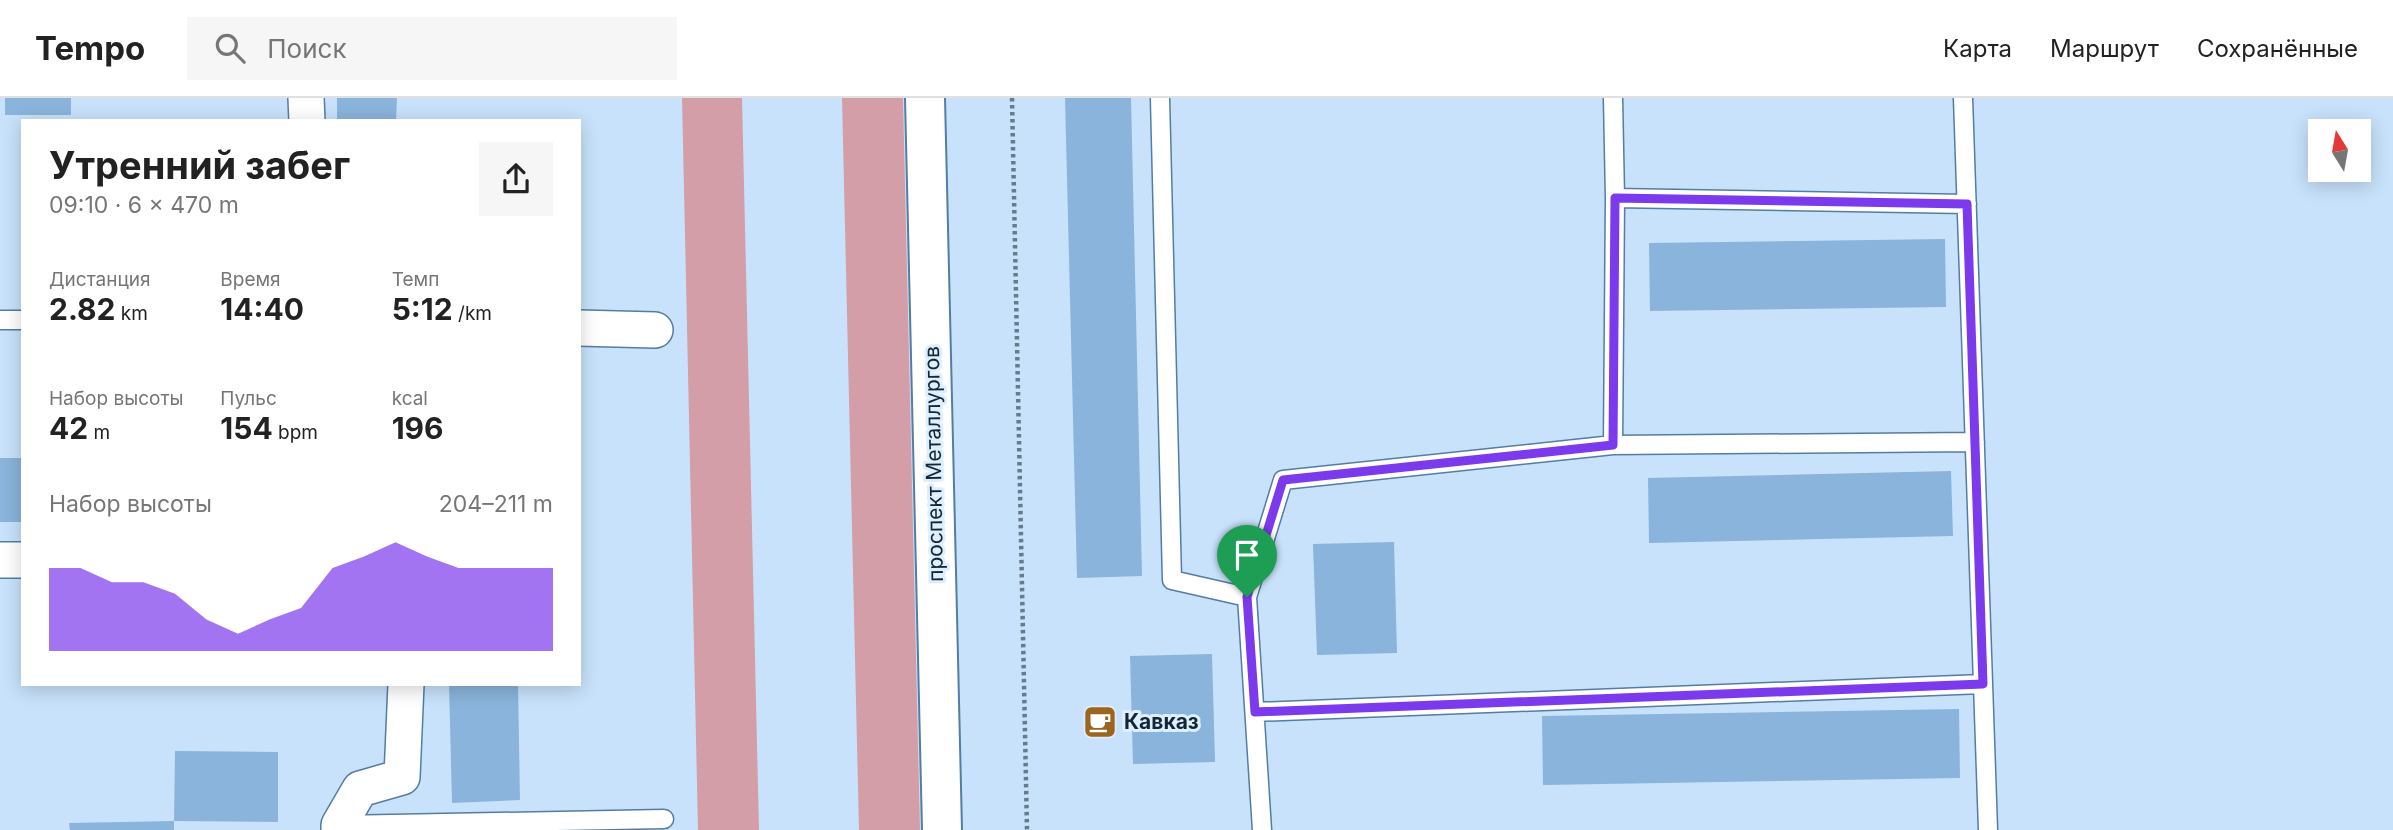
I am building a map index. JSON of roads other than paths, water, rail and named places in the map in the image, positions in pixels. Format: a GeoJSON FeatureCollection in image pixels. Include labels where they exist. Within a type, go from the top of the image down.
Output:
{"type":"FeatureCollection","features":[{"type":"Feature","properties":{"kind":"main road","name":"проспект Металлургов"},"geometry":{"type":"LineString","coordinates":[[925,98],[942,830]]}},
{"type":"Feature","properties":{"kind":"street"},"geometry":{"type":"LineString","coordinates":[[306,98],[307,119]]}},
{"type":"Feature","properties":{"kind":"street"},"geometry":{"type":"LineString","coordinates":[[581,328],[655,330]]}},
{"type":"Feature","properties":{"kind":"street"},"geometry":{"type":"LineString","coordinates":[[0,560],[21,560]]}},
{"type":"Feature","properties":{"kind":"street"},"geometry":{"type":"LineString","coordinates":[[339,827],[360,789],[402,776],[406,686]]}},
{"type":"Feature","properties":{"kind":"lane"},"geometry":{"type":"LineString","coordinates":[[1160,98],[1172,580],[1247,597]]}},
{"type":"Feature","properties":{"kind":"lane"},"geometry":{"type":"LineString","coordinates":[[1613,98],[1613,445]]}},
{"type":"Feature","properties":{"kind":"lane"},"geometry":{"type":"LineString","coordinates":[[1963,98],[1988,830]]}},
{"type":"Feature","properties":{"kind":"lane"},"geometry":{"type":"LineString","coordinates":[[1615,198],[1967,204]]}},
{"type":"Feature","properties":{"kind":"lane"},"geometry":{"type":"LineString","coordinates":[[0,320],[21,320]]}},
{"type":"Feature","properties":{"kind":"lane"},"geometry":{"type":"LineString","coordinates":[[1262,830],[1247,597],[1283,480],[1613,445],[1975,442]]}},
{"type":"Feature","properties":{"kind":"lane"},"geometry":{"type":"LineString","coordinates":[[1255,712],[1983,684]]}},
{"type":"Feature","properties":{"kind":"lane"},"geometry":{"type":"LineString","coordinates":[[339,827],[664,819]]}},
{"type":"Feature","properties":{"kind":"place","name":"Кавказ"},"geometry":{"type":"Point","coordinates":[1100,722]}}]}
